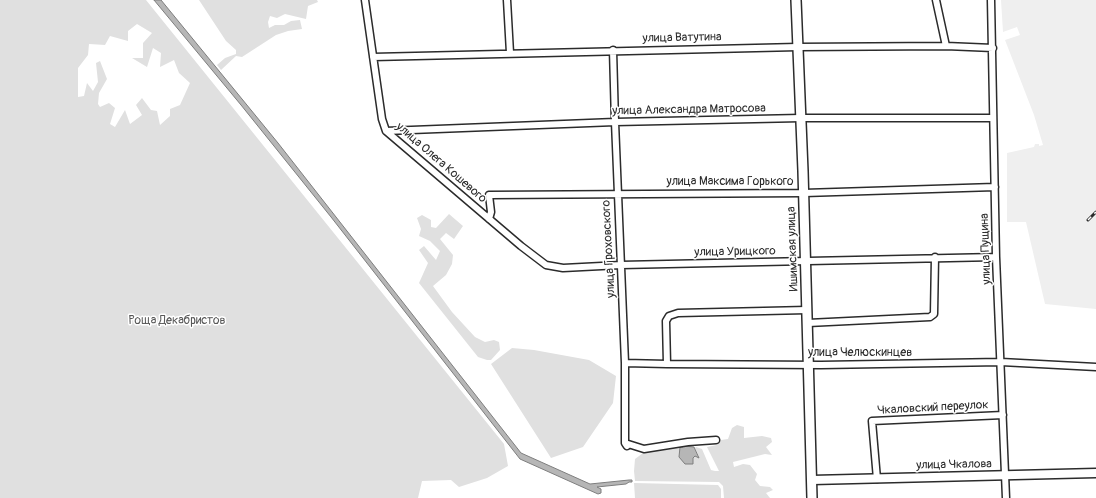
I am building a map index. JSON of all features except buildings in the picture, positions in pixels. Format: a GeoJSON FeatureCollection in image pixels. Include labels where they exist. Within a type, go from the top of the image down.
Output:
{"type":"FeatureCollection","features":[{"type":"Feature","properties":{"kind":"main road","name":"Ишимская улица"},"geometry":{"type":"LineString","coordinates":[[796,0],[804,193],[812,498]]}},
{"type":"Feature","properties":{"kind":"street","name":"улица Олега Кошевого"},"geometry":{"type":"LineString","coordinates":[[365,0],[382,120],[386,131],[521,246],[546,265]]}},
{"type":"Feature","properties":{"kind":"street"},"geometry":{"type":"LineString","coordinates":[[507,0],[510,53]]}},
{"type":"Feature","properties":{"kind":"street"},"geometry":{"type":"LineString","coordinates":[[936,0],[946,46]]}},
{"type":"Feature","properties":{"kind":"street","name":"улица Пущина"},"geometry":{"type":"LineString","coordinates":[[991,0],[996,257],[1006,498]]}},
{"type":"Feature","properties":{"kind":"street","name":"улица Ватутина"},"geometry":{"type":"LineString","coordinates":[[373,57],[613,50],[798,47],[946,46],[993,48]]}},
{"type":"Feature","properties":{"kind":"street","name":"улица Гроховского"},"geometry":{"type":"LineString","coordinates":[[613,50],[625,362],[626,444],[644,449],[688,442],[716,440]]}},
{"type":"Feature","properties":{"kind":"street","name":"улица Александра Матросова"},"geometry":{"type":"LineString","coordinates":[[386,131],[615,122],[801,118],[993,118]]}},
{"type":"Feature","properties":{"kind":"street","name":"улица Максима Горького"},"geometry":{"type":"LineString","coordinates":[[489,219],[491,212],[489,195],[804,193],[995,187]]}},
{"type":"Feature","properties":{"kind":"street","name":"улица Урицкого"},"geometry":{"type":"LineString","coordinates":[[546,265],[563,268],[621,265],[996,257]]}},
{"type":"Feature","properties":{"kind":"street"},"geometry":{"type":"LineString","coordinates":[[808,323],[930,317],[934,314],[935,258]]}},
{"type":"Feature","properties":{"kind":"street"},"geometry":{"type":"LineString","coordinates":[[667,364],[666,321],[669,316],[678,313],[807,310]]}},
{"type":"Feature","properties":{"kind":"street","name":"улица Челюскинцев"},"geometry":{"type":"LineString","coordinates":[[625,362],[667,364],[808,364],[1001,362],[1096,367]]}},
{"type":"Feature","properties":{"kind":"street","name":"Чкаловский переулок"},"geometry":{"type":"LineString","coordinates":[[877,479],[872,422],[1003,415]]}},
{"type":"Feature","properties":{"kind":"street","name":"улица Чкалова"},"geometry":{"type":"LineString","coordinates":[[812,480],[1096,473]]}},
{"type":"Feature","properties":{"kind":"shaded area"},"geometry":{"type":"Polygon","coordinates":[[[154,0],[161,0],[278,143],[521,453],[590,484],[629,480],[632,480],[632,482],[597,487],[601,489],[601,493],[598,494],[520,459],[331,217],[154,0]]]}},
{"type":"Feature","properties":{"kind":"shaded area"},"geometry":{"type":"Polygon","coordinates":[[[1001,0],[1096,0],[1096,309],[1045,304],[1026,222],[1007,222],[1007,153],[1034,147],[1035,144],[1039,144],[1039,146],[1043,145],[1034,115],[1005,40],[1020,35],[1017,27],[1003,32],[1001,0]]]}},
{"type":"Feature","properties":{"kind":"shaded area"},"geometry":{"type":"Polygon","coordinates":[[[680,447],[694,447],[699,458],[695,456],[693,458],[693,464],[685,464],[679,457],[680,447]]]}},
{"type":"Feature","properties":{"kind":"green space","name":"Роща Декабристов"},"geometry":{"type":"Polygon","coordinates":[[[0,0],[146,0],[504,444],[508,466],[487,478],[459,487],[451,480],[422,481],[418,498],[0,498],[0,0]],[[137,24],[128,31],[128,41],[110,36],[105,45],[89,44],[88,55],[78,68],[78,97],[84,96],[87,83],[93,91],[98,82],[96,63],[100,61],[107,79],[99,93],[98,104],[100,107],[109,103],[115,108],[110,124],[115,127],[125,110],[130,124],[142,115],[136,105],[142,98],[151,110],[157,111],[160,125],[170,116],[170,109],[180,105],[190,83],[179,73],[174,60],[160,67],[161,53],[153,48],[147,67],[132,58],[143,58],[143,43],[152,33],[137,24]]]}},
{"type":"Feature","properties":{"kind":"green space"},"geometry":{"type":"Polygon","coordinates":[[[199,0],[317,0],[318,2],[308,6],[306,19],[285,14],[277,18],[270,16],[268,22],[269,28],[275,25],[284,25],[291,21],[300,20],[302,29],[276,35],[242,57],[236,56],[221,70],[217,65],[225,58],[236,54],[236,50],[226,41],[199,0]]]}},
{"type":"Feature","properties":{"kind":"green space"},"geometry":{"type":"Polygon","coordinates":[[[449,214],[463,226],[454,239],[446,233],[440,239],[453,255],[452,264],[446,275],[433,286],[452,312],[475,337],[485,342],[494,340],[499,342],[500,350],[491,360],[478,357],[419,283],[428,263],[419,250],[424,246],[436,260],[440,251],[430,241],[419,236],[421,229],[417,218],[422,215],[431,220],[431,227],[436,228],[449,214]]]}},
{"type":"Feature","properties":{"kind":"green space"},"geometry":{"type":"Polygon","coordinates":[[[512,348],[534,350],[589,360],[616,376],[613,403],[583,447],[551,458],[491,364],[512,348]]]}},
{"type":"Feature","properties":{"kind":"green space"},"geometry":{"type":"Polygon","coordinates":[[[737,425],[744,427],[744,438],[762,436],[771,438],[772,442],[766,447],[772,455],[765,454],[733,462],[734,467],[743,464],[750,465],[757,474],[755,480],[760,486],[770,487],[773,490],[766,493],[770,498],[724,498],[723,486],[719,482],[635,481],[635,459],[643,453],[677,445],[680,447],[679,457],[693,464],[693,458],[695,456],[699,457],[695,448],[702,449],[711,470],[719,471],[707,447],[717,445],[721,440],[728,439],[732,428],[737,425]]]}},
{"type":"Feature","properties":{"kind":"green space"},"geometry":{"type":"Polygon","coordinates":[[[634,483],[718,485],[721,489],[721,498],[635,498],[634,483]]]}},
{"type":"Feature","properties":{"kind":"railway"},"geometry":{"type":"LineString","coordinates":[[1088,220],[1096,212]]}}]}
